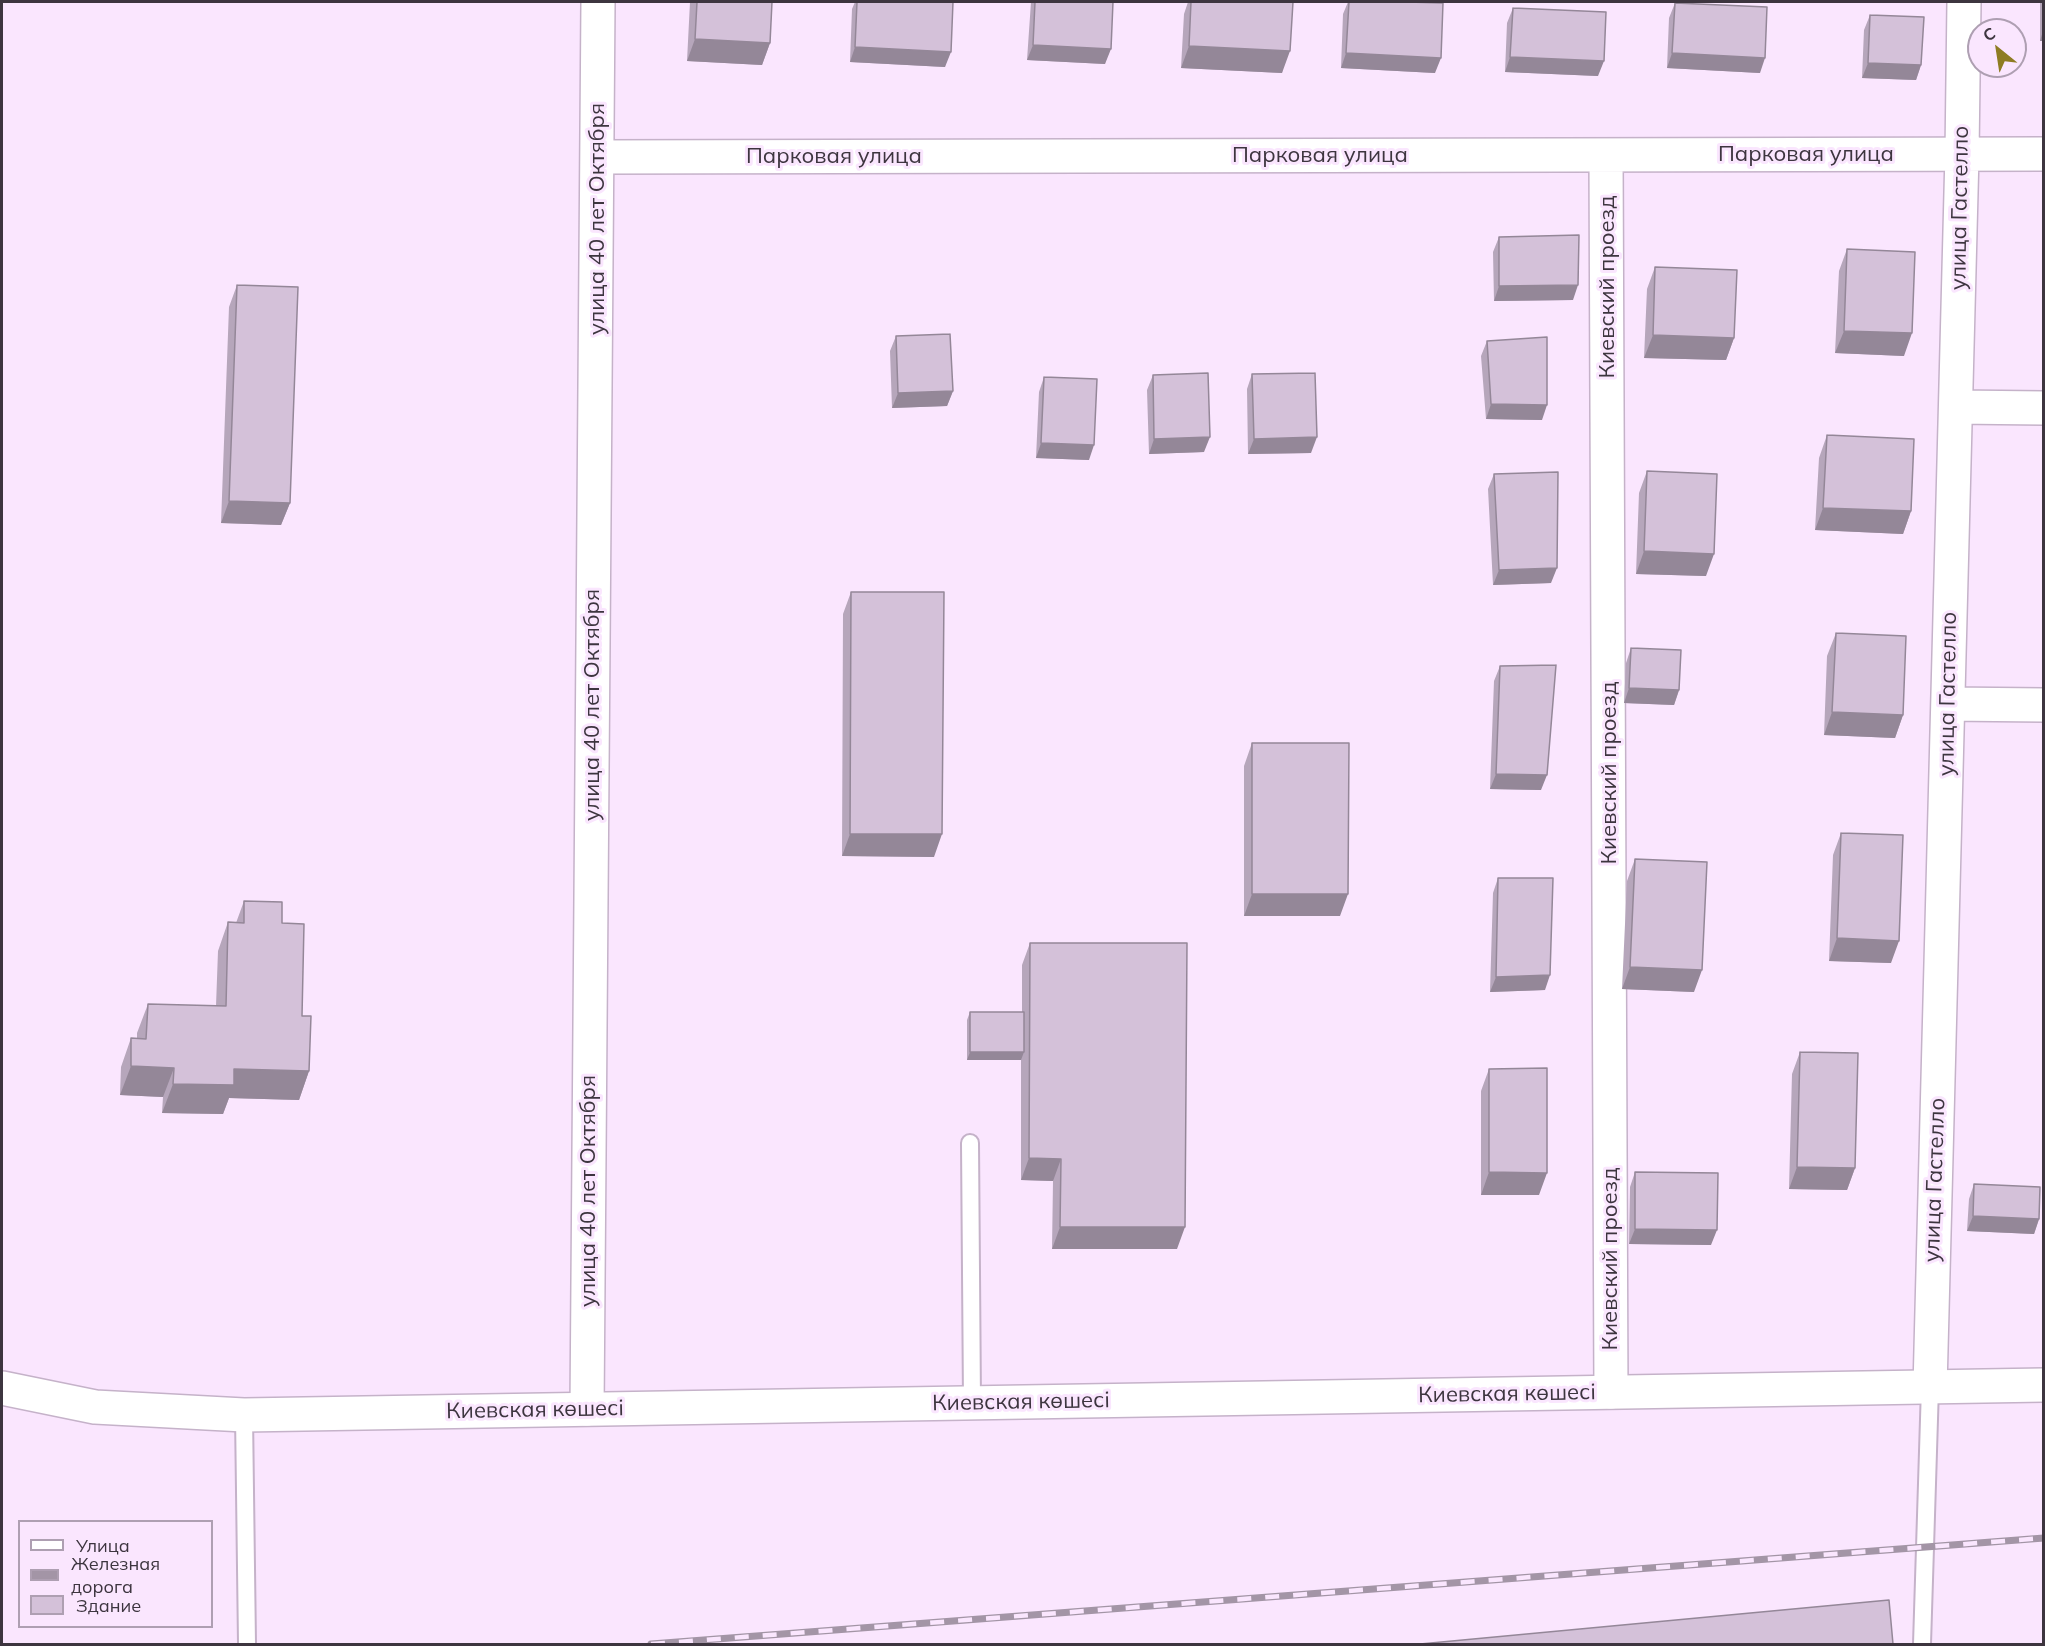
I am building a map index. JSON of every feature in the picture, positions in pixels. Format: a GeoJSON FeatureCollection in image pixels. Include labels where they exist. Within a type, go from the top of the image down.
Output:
{"type":"FeatureCollection","features":[{"type":"Feature","properties":{"kind":"main road","name":"улица 40 лет Октября"},"geometry":{"type":"LineString","coordinates":[[587,1409],[598,2]]}},
{"type":"Feature","properties":{"kind":"main road","name":"улица Гастелло"},"geometry":{"type":"LineString","coordinates":[[1930,1387],[1956,406],[1964,2]]}},
{"type":"Feature","properties":{"kind":"main road","name":"Парковая улица"},"geometry":{"type":"LineString","coordinates":[[597,157],[2043,154]]}},
{"type":"Feature","properties":{"kind":"main road","name":"Киевский проезд"},"geometry":{"type":"LineString","coordinates":[[1606,155],[1611,1392]]}},
{"type":"Feature","properties":{"kind":"main road"},"geometry":{"type":"LineString","coordinates":[[1956,406],[2043,408]]}},
{"type":"Feature","properties":{"kind":"main road"},"geometry":{"type":"LineString","coordinates":[[1948,704],[2043,705]]}},
{"type":"Feature","properties":{"kind":"main road","name":"Киевская көшесі"},"geometry":{"type":"LineString","coordinates":[[2,1388],[95,1407],[244,1415],[2043,1385]]}},
{"type":"Feature","properties":{"kind":"lane"},"geometry":{"type":"LineString","coordinates":[[970,1143],[972,1402]]}},
{"type":"Feature","properties":{"kind":"lane"},"geometry":{"type":"LineString","coordinates":[[1922,1644],[1930,1387]]}},
{"type":"Feature","properties":{"kind":"lane"},"geometry":{"type":"LineString","coordinates":[[244,1415],[247,1644]]}},
{"type":"Feature","properties":{"kind":"building"},"geometry":{"type":"Polygon","coordinates":[[[697,2],[772,2],[770,43],[695,39],[697,2]]]}},
{"type":"Feature","properties":{"kind":"building"},"geometry":{"type":"Polygon","coordinates":[[[857,2],[953,2],[951,52],[855,47],[857,2]]]}},
{"type":"Feature","properties":{"kind":"building"},"geometry":{"type":"Polygon","coordinates":[[[1035,2],[1113,2],[1111,49],[1033,45],[1035,2]]]}},
{"type":"Feature","properties":{"kind":"building"},"geometry":{"type":"Polygon","coordinates":[[[1191,2],[1293,2],[1290,51],[1189,46],[1191,2]]]}},
{"type":"Feature","properties":{"kind":"building"},"geometry":{"type":"Polygon","coordinates":[[[1349,2],[1443,3],[1441,58],[1346,53],[1349,2]]]}},
{"type":"Feature","properties":{"kind":"building"},"geometry":{"type":"Polygon","coordinates":[[[1675,3],[1767,7],[1765,58],[1672,53],[1675,3]]]}},
{"type":"Feature","properties":{"kind":"building"},"geometry":{"type":"Polygon","coordinates":[[[1513,8],[1606,12],[1604,61],[1510,57],[1513,8]]]}},
{"type":"Feature","properties":{"kind":"building"},"geometry":{"type":"Polygon","coordinates":[[[1870,15],[1924,17],[1921,65],[1868,63],[1870,15]]]}},
{"type":"Feature","properties":{"kind":"building"},"geometry":{"type":"Polygon","coordinates":[[[1579,235],[1578,285],[1499,286],[1499,237],[1579,235]]]}},
{"type":"Feature","properties":{"kind":"building"},"geometry":{"type":"Polygon","coordinates":[[[1847,249],[1915,252],[1912,333],[1844,331],[1847,249]]]}},
{"type":"Feature","properties":{"kind":"building"},"geometry":{"type":"Polygon","coordinates":[[[1655,267],[1737,270],[1734,338],[1653,335],[1655,267]]]}},
{"type":"Feature","properties":{"kind":"building"},"geometry":{"type":"Polygon","coordinates":[[[237,285],[298,287],[290,503],[229,501],[237,285]]]}},
{"type":"Feature","properties":{"kind":"building"},"geometry":{"type":"Polygon","coordinates":[[[950,334],[953,391],[898,393],[896,336],[950,334]]]}},
{"type":"Feature","properties":{"kind":"building"},"geometry":{"type":"Polygon","coordinates":[[[1547,337],[1547,405],[1491,404],[1487,341],[1547,337]]]}},
{"type":"Feature","properties":{"kind":"building"},"geometry":{"type":"Polygon","coordinates":[[[1208,373],[1210,437],[1154,439],[1153,375],[1208,373]]]}},
{"type":"Feature","properties":{"kind":"building"},"geometry":{"type":"Polygon","coordinates":[[[1315,373],[1317,437],[1254,439],[1252,374],[1315,373]]]}},
{"type":"Feature","properties":{"kind":"building"},"geometry":{"type":"Polygon","coordinates":[[[1044,377],[1097,379],[1094,445],[1041,443],[1044,377]]]}},
{"type":"Feature","properties":{"kind":"building"},"geometry":{"type":"Polygon","coordinates":[[[1827,435],[1914,439],[1911,511],[1823,508],[1827,435]]]}},
{"type":"Feature","properties":{"kind":"building"},"geometry":{"type":"Polygon","coordinates":[[[1647,471],[1717,474],[1714,554],[1644,551],[1647,471]]]}},
{"type":"Feature","properties":{"kind":"building"},"geometry":{"type":"Polygon","coordinates":[[[1558,472],[1557,568],[1499,570],[1494,474],[1558,472]]]}},
{"type":"Feature","properties":{"kind":"building"},"geometry":{"type":"Polygon","coordinates":[[[851,592],[944,592],[942,834],[850,834],[851,592]]]}},
{"type":"Feature","properties":{"kind":"building"},"geometry":{"type":"Polygon","coordinates":[[[1836,633],[1906,636],[1903,715],[1832,712],[1836,633]]]}},
{"type":"Feature","properties":{"kind":"building"},"geometry":{"type":"Polygon","coordinates":[[[1631,648],[1681,650],[1679,690],[1629,688],[1631,648]]]}},
{"type":"Feature","properties":{"kind":"building"},"geometry":{"type":"Polygon","coordinates":[[[1556,665],[1547,775],[1496,774],[1500,666],[1556,665]]]}},
{"type":"Feature","properties":{"kind":"building"},"geometry":{"type":"Polygon","coordinates":[[[1252,743],[1349,743],[1348,894],[1252,894],[1252,743]]]}},
{"type":"Feature","properties":{"kind":"building"},"geometry":{"type":"Polygon","coordinates":[[[1841,833],[1903,835],[1899,941],[1837,938],[1841,833]]]}},
{"type":"Feature","properties":{"kind":"building"},"geometry":{"type":"Polygon","coordinates":[[[1635,859],[1707,862],[1702,970],[1630,967],[1635,859]]]}},
{"type":"Feature","properties":{"kind":"building"},"geometry":{"type":"Polygon","coordinates":[[[1498,878],[1553,878],[1550,975],[1496,977],[1498,878]]]}},
{"type":"Feature","properties":{"kind":"building"},"geometry":{"type":"Polygon","coordinates":[[[244,901],[282,902],[282,923],[304,924],[302,1016],[311,1016],[309,1071],[234,1069],[234,1085],[173,1084],[174,1068],[131,1066],[131,1038],[146,1039],[148,1004],[226,1006],[228,922],[244,923],[244,901]]]}},
{"type":"Feature","properties":{"kind":"building"},"geometry":{"type":"Polygon","coordinates":[[[1030,943],[1187,943],[1185,1227],[1060,1227],[1061,1159],[1029,1158],[1030,943]]]}},
{"type":"Feature","properties":{"kind":"building"},"geometry":{"type":"Polygon","coordinates":[[[970,1012],[1024,1012],[1024,1052],[970,1052],[970,1012]]]}},
{"type":"Feature","properties":{"kind":"building"},"geometry":{"type":"Polygon","coordinates":[[[1800,1052],[1858,1053],[1855,1168],[1797,1167],[1800,1052]]]}},
{"type":"Feature","properties":{"kind":"building"},"geometry":{"type":"Polygon","coordinates":[[[1547,1068],[1547,1173],[1489,1172],[1489,1069],[1547,1068]]]}},
{"type":"Feature","properties":{"kind":"building"},"geometry":{"type":"Polygon","coordinates":[[[1635,1172],[1718,1173],[1717,1230],[1635,1229],[1635,1172]]]}},
{"type":"Feature","properties":{"kind":"building"},"geometry":{"type":"Polygon","coordinates":[[[1974,1184],[2040,1187],[2039,1219],[1973,1216],[1974,1184]]]}},
{"type":"Feature","properties":{"kind":"building"},"geometry":{"type":"Polygon","coordinates":[[[1889,1600],[1893,1644],[1420,1644],[1889,1600]]]}},
{"type":"Feature","properties":{"kind":"railway"},"geometry":{"type":"LineString","coordinates":[[651,1644],[2044,1538]]}}]}
